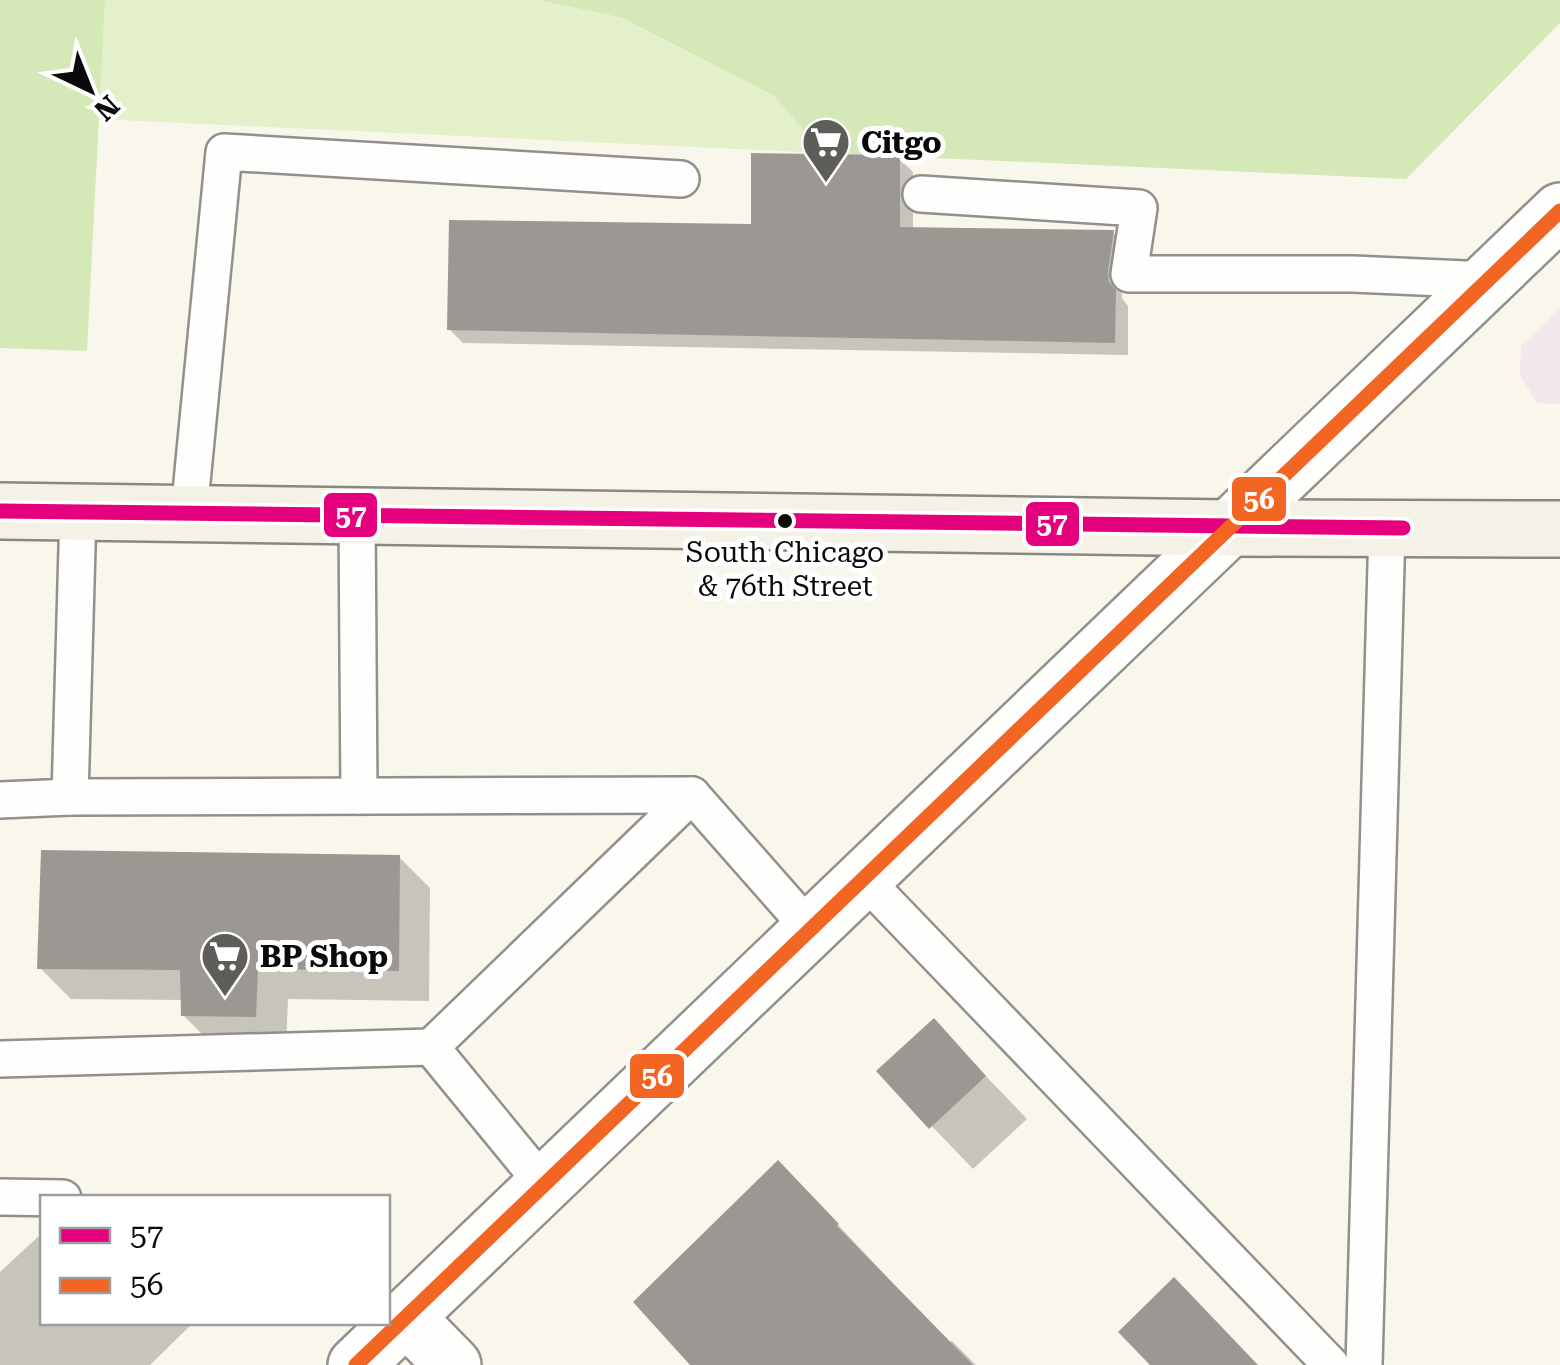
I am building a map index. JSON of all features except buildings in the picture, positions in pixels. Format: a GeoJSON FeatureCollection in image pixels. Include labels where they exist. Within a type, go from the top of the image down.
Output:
{"type":"FeatureCollection","features":[{"type":"Feature","properties":{"kind":"main road"},"geometry":{"type":"LineString","coordinates":[[0,511],[1230,528],[1560,528]]}},
{"type":"Feature","properties":{"kind":"street"},"geometry":{"type":"LineString","coordinates":[[453,1365],[397,1308],[544,1184],[1560,211]]}},
{"type":"Feature","properties":{"kind":"street"},"geometry":{"type":"LineString","coordinates":[[356,1365],[385,1325]]}},
{"type":"Feature","properties":{"kind":"lane"},"geometry":{"type":"LineString","coordinates":[[188,513],[224,152],[681,179]]}},
{"type":"Feature","properties":{"kind":"lane"},"geometry":{"type":"LineString","coordinates":[[921,194],[1139,208],[1129,274],[1352,274],[1488,280]]}},
{"type":"Feature","properties":{"kind":"lane"},"geometry":{"type":"LineString","coordinates":[[70,798],[78,512]]}},
{"type":"Feature","properties":{"kind":"lane"},"geometry":{"type":"LineString","coordinates":[[357,516],[359,796]]}},
{"type":"Feature","properties":{"kind":"lane"},"geometry":{"type":"LineString","coordinates":[[1364,1365],[1388,528]]}},
{"type":"Feature","properties":{"kind":"lane"},"geometry":{"type":"LineString","coordinates":[[0,800],[692,795],[810,929]]}},
{"type":"Feature","properties":{"kind":"lane"},"geometry":{"type":"LineString","coordinates":[[0,1059],[431,1047],[692,795]]}},
{"type":"Feature","properties":{"kind":"lane"},"geometry":{"type":"LineString","coordinates":[[863,878],[1331,1365]]}},
{"type":"Feature","properties":{"kind":"lane"},"geometry":{"type":"LineString","coordinates":[[431,1047],[544,1184]]}},
{"type":"Feature","properties":{"kind":"lane"},"geometry":{"type":"LineString","coordinates":[[0,1197],[40,1198]]}},
{"type":"Feature","properties":{"kind":"shaded area"},"geometry":{"type":"Polygon","coordinates":[[[1560,309],[1560,404],[1537,403],[1520,375],[1521,346],[1560,309]]]}},
{"type":"Feature","properties":{"kind":"green space"},"geometry":{"type":"Polygon","coordinates":[[[0,0],[105,0],[87,351],[0,348],[0,0]]]}},
{"type":"Feature","properties":{"kind":"green space"},"geometry":{"type":"Polygon","coordinates":[[[105,0],[539,0],[621,18],[774,96],[823,153],[97,119],[105,0]]]}},
{"type":"Feature","properties":{"kind":"green space"},"geometry":{"type":"Polygon","coordinates":[[[539,0],[1560,0],[1560,23],[1406,179],[823,153],[774,96],[622,18],[539,0]]]}},
{"type":"Feature","properties":{"kind":"transit line","name":"56"},"geometry":{"type":"LineString","coordinates":[[356,1365],[1560,211]]}},
{"type":"Feature","properties":{"kind":"transit line","name":"57"},"geometry":{"type":"LineString","coordinates":[[0,511],[1403,528]]}},
{"type":"Feature","properties":{"kind":"place","name":"Citgo"},"geometry":{"type":"Point","coordinates":[826,184]}},
{"type":"Feature","properties":{"kind":"place","name":"South Chicago & 76th Street"},"geometry":{"type":"Point","coordinates":[785,521]}},
{"type":"Feature","properties":{"kind":"place","name":"BP Shop"},"geometry":{"type":"Point","coordinates":[225,998]}}]}
